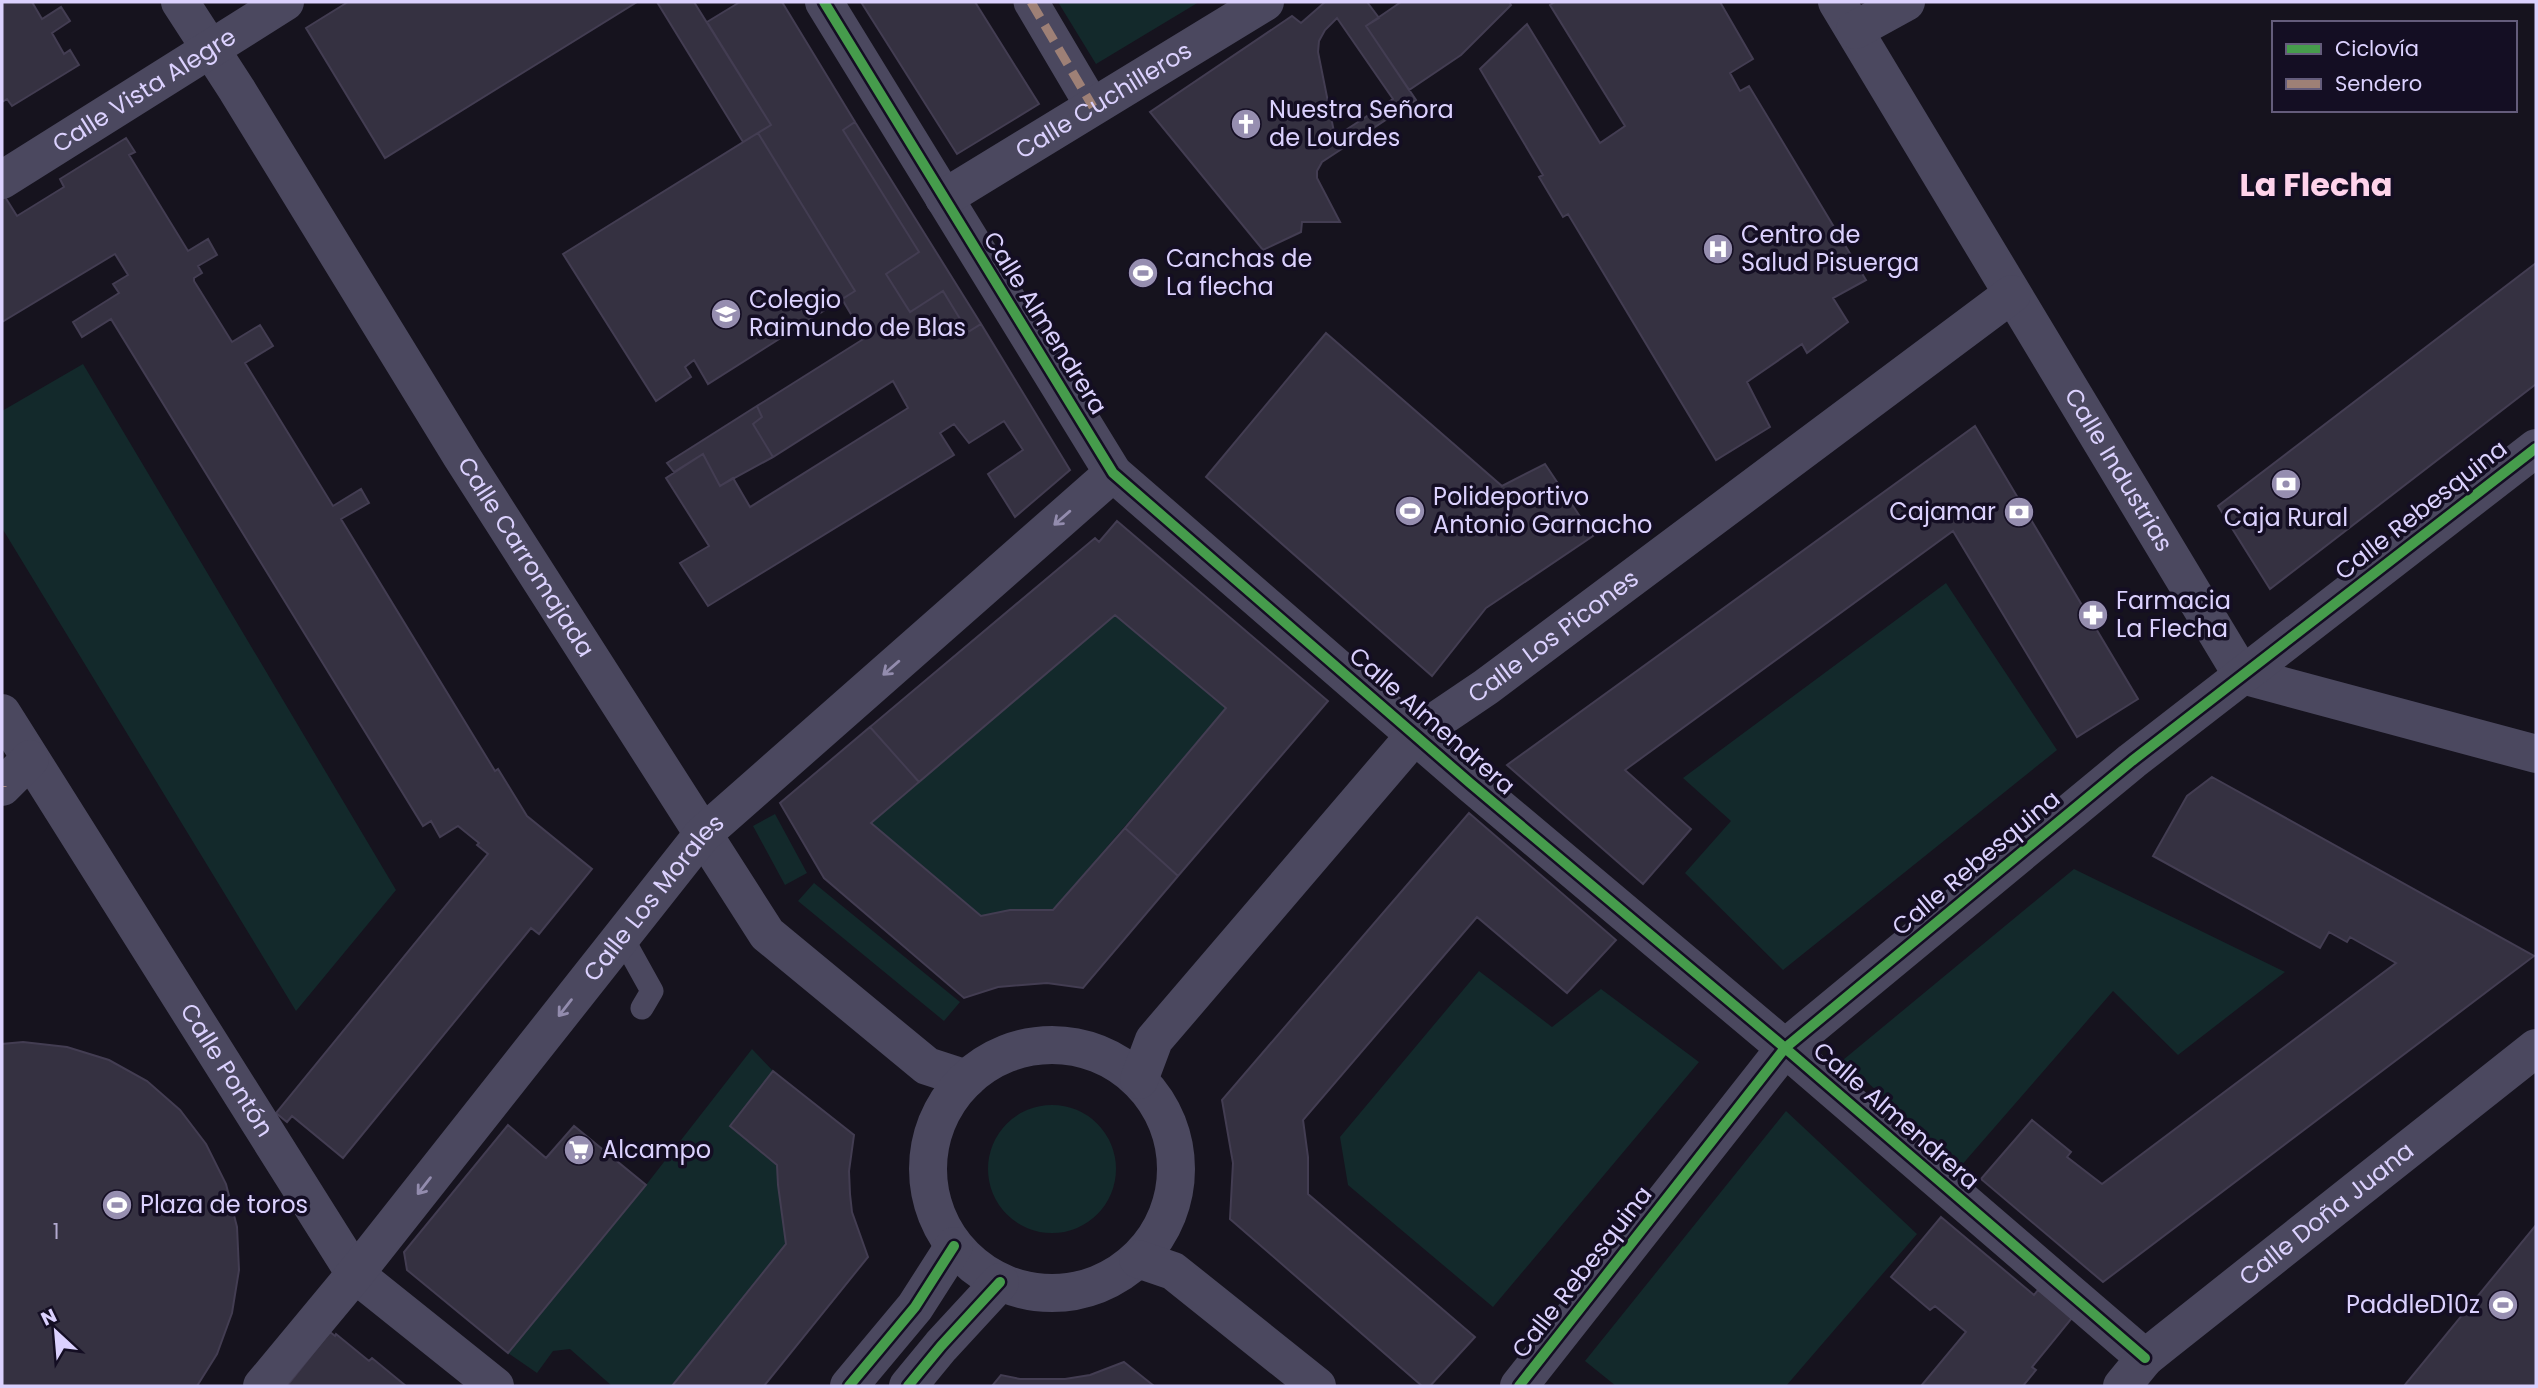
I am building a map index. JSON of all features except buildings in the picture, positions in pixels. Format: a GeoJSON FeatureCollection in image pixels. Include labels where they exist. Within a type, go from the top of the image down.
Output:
{"type":"FeatureCollection","features":[{"type":"Feature","properties":{"kind":"street","name":"Calle Carromajada"},"geometry":{"type":"LineString","coordinates":[[180,2],[462,457],[767,934],[956,1092]]}},
{"type":"Feature","properties":{"kind":"street","name":"Calle Vista Alegre"},"geometry":{"type":"LineString","coordinates":[[2,180],[285,2]]}},
{"type":"Feature","properties":{"kind":"street","name":"Calle Almendrera"},"geometry":{"type":"LineString","coordinates":[[824,2],[1113,472],[1415,735],[1785,1048],[2133,1372]]}},
{"type":"Feature","properties":{"kind":"street"},"geometry":{"type":"LineString","coordinates":[[1031,2],[1094,107]]}},
{"type":"Feature","properties":{"kind":"street","name":"Calle Cuchilleros"},"geometry":{"type":"LineString","coordinates":[[944,198],[1265,2]]}},
{"type":"Feature","properties":{"kind":"street"},"geometry":{"type":"LineString","coordinates":[[1846,16],[1906,2]]}},
{"type":"Feature","properties":{"kind":"street","name":"Calle Industrias"},"geometry":{"type":"LineString","coordinates":[[1846,16],[2242,675]]}},
{"type":"Feature","properties":{"kind":"street","name":"Calle Los Picones"},"geometry":{"type":"LineString","coordinates":[[1126,1070],[1415,735],[1497,679],[2012,295]]}},
{"type":"Feature","properties":{"kind":"street","name":"Calle Rebesquina"},"geometry":{"type":"LineString","coordinates":[[1519,1386],[1785,1048],[2132,761],[2536,448]]}},
{"type":"Feature","properties":{"kind":"street","name":"Calle Los Morales"},"geometry":{"type":"LineString","coordinates":[[262,1386],[355,1274],[702,835],[1113,472]]}},
{"type":"Feature","properties":{"kind":"street"},"geometry":{"type":"LineString","coordinates":[[2242,675],[2536,754]]}},
{"type":"Feature","properties":{"kind":"street","name":"Calle Pontón"},"geometry":{"type":"LineString","coordinates":[[2,713],[355,1274],[495,1386]]}},
{"type":"Feature","properties":{"kind":"street"},"geometry":{"type":"LineString","coordinates":[[2,787],[30,759]]}},
{"type":"Feature","properties":{"kind":"street"},"geometry":{"type":"LineString","coordinates":[[1061,1045],[1098,1053],[1126,1070],[1151,1093],[1167,1119],[1175,1148],[1177,1175],[1157,1254],[1088,1288],[1054,1293],[1026,1291],[1000,1282],[975,1267],[954,1245],[939,1221],[930,1194],[928,1164],[932,1135],[956,1092],[987,1064],[1010,1052],[1035,1046],[1061,1045]]}},
{"type":"Feature","properties":{"kind":"street","name":"Calle Doña Juana"},"geometry":{"type":"LineString","coordinates":[[2133,1372],[2536,1048]]}},
{"type":"Feature","properties":{"kind":"street"},"geometry":{"type":"LineString","coordinates":[[849,1386],[915,1307],[954,1245]]}},
{"type":"Feature","properties":{"kind":"street"},"geometry":{"type":"LineString","coordinates":[[1157,1254],[1317,1386]]}},
{"type":"Feature","properties":{"kind":"street"},"geometry":{"type":"LineString","coordinates":[[908,1386],[1000,1282]]}},
{"type":"Feature","properties":{"kind":"lane"},"geometry":{"type":"LineString","coordinates":[[622,937],[652,991],[642,1008]]}},
{"type":"Feature","properties":{"kind":"green space"},"geometry":{"type":"Polygon","coordinates":[[[1058,2],[1199,2],[1096,64],[1058,2]]]}},
{"type":"Feature","properties":{"kind":"green space"},"geometry":{"type":"Polygon","coordinates":[[[83,364],[396,890],[296,1011],[2,528],[2,411],[83,364]]]}},
{"type":"Feature","properties":{"kind":"green space"},"geometry":{"type":"Polygon","coordinates":[[[1946,583],[2057,750],[1783,970],[1685,873],[1731,821],[1683,778],[1946,583]]]}},
{"type":"Feature","properties":{"kind":"green space"},"geometry":{"type":"Polygon","coordinates":[[[1115,615],[1226,708],[1053,910],[1010,910],[981,916],[871,823],[1115,615]]]}},
{"type":"Feature","properties":{"kind":"green space"},"geometry":{"type":"Polygon","coordinates":[[[775,814],[807,873],[785,885],[753,826],[775,814]]]}},
{"type":"Feature","properties":{"kind":"green space"},"geometry":{"type":"Polygon","coordinates":[[[2074,869],[2285,972],[2178,1055],[2113,991],[1960,1167],[1843,1060],[2074,869]]]}},
{"type":"Feature","properties":{"kind":"green space"},"geometry":{"type":"Polygon","coordinates":[[[814,883],[960,1002],[944,1021],[798,901],[814,883]]]}},
{"type":"Feature","properties":{"kind":"green space"},"geometry":{"type":"Polygon","coordinates":[[[1479,971],[1552,1027],[1601,989],[1699,1062],[1493,1307],[1348,1185],[1340,1137],[1479,971]]]}},
{"type":"Feature","properties":{"kind":"green space"},"geometry":{"type":"Polygon","coordinates":[[[752,1049],[773,1071],[730,1126],[777,1165],[786,1244],[672,1386],[612,1386],[570,1349],[553,1351],[537,1373],[508,1353],[646,1185],[752,1049]]]}},
{"type":"Feature","properties":{"kind":"green space"},"geometry":{"type":"Polygon","coordinates":[[[1052,1105],[1076,1110],[1097,1124],[1111,1145],[1116,1169],[1111,1193],[1097,1214],[1076,1228],[1052,1233],[1028,1228],[1007,1214],[993,1193],[988,1169],[993,1145],[1007,1124],[1028,1110],[1052,1105]]]}},
{"type":"Feature","properties":{"kind":"green space"},"geometry":{"type":"Polygon","coordinates":[[[1786,1111],[1917,1234],[1786,1386],[1616,1386],[1585,1361],[1786,1111]]]}},
{"type":"Feature","properties":{"kind":"marked path"},"geometry":{"type":"LineString","coordinates":[[1031,2],[1093,107]]}},
{"type":"Feature","properties":{"kind":"cycle path"},"geometry":{"type":"LineString","coordinates":[[824,2],[1113,473],[1470,783],[1785,1048],[2145,1358]]}},
{"type":"Feature","properties":{"kind":"cycle path"},"geometry":{"type":"LineString","coordinates":[[1519,1386],[1785,1048],[2132,761],[2536,448]]}},
{"type":"Feature","properties":{"kind":"cycle path"},"geometry":{"type":"LineString","coordinates":[[849,1386],[915,1307],[954,1246]]}},
{"type":"Feature","properties":{"kind":"cycle path"},"geometry":{"type":"LineString","coordinates":[[908,1386],[1000,1282]]}},
{"type":"Feature","properties":{"kind":"place","name":"Nuestra Señora de Lourdes"},"geometry":{"type":"Point","coordinates":[1246,124]}},
{"type":"Feature","properties":{"kind":"place","name":"Centro de Salud Pisuerga"},"geometry":{"type":"Point","coordinates":[1718,249]}},
{"type":"Feature","properties":{"kind":"place","name":"Canchas de La flecha"},"geometry":{"type":"Point","coordinates":[1143,273]}},
{"type":"Feature","properties":{"kind":"place","name":"Colegio Raimundo de Blas"},"geometry":{"type":"Point","coordinates":[726,314]}},
{"type":"Feature","properties":{"kind":"place","name":"Caja Rural"},"geometry":{"type":"Point","coordinates":[2286,484]}},
{"type":"Feature","properties":{"kind":"place","name":"Polideportivo Antonio Garnacho"},"geometry":{"type":"Point","coordinates":[1410,511]}},
{"type":"Feature","properties":{"kind":"place","name":"Cajamar"},"geometry":{"type":"Point","coordinates":[2019,512]}},
{"type":"Feature","properties":{"kind":"place","name":"Farmacia La Flecha"},"geometry":{"type":"Point","coordinates":[2093,615]}},
{"type":"Feature","properties":{"kind":"place","name":"Alcampo"},"geometry":{"type":"Point","coordinates":[579,1150]}},
{"type":"Feature","properties":{"kind":"place","name":"Plaza de toros"},"geometry":{"type":"Point","coordinates":[117,1205]}},
{"type":"Feature","properties":{"kind":"place","name":"PaddleD10z"},"geometry":{"type":"Point","coordinates":[2503,1305]}},
{"type":"Feature","properties":{"kind":"district","name":"La Flecha"},"geometry":{"type":"Point","coordinates":[2316,185]}}]}
